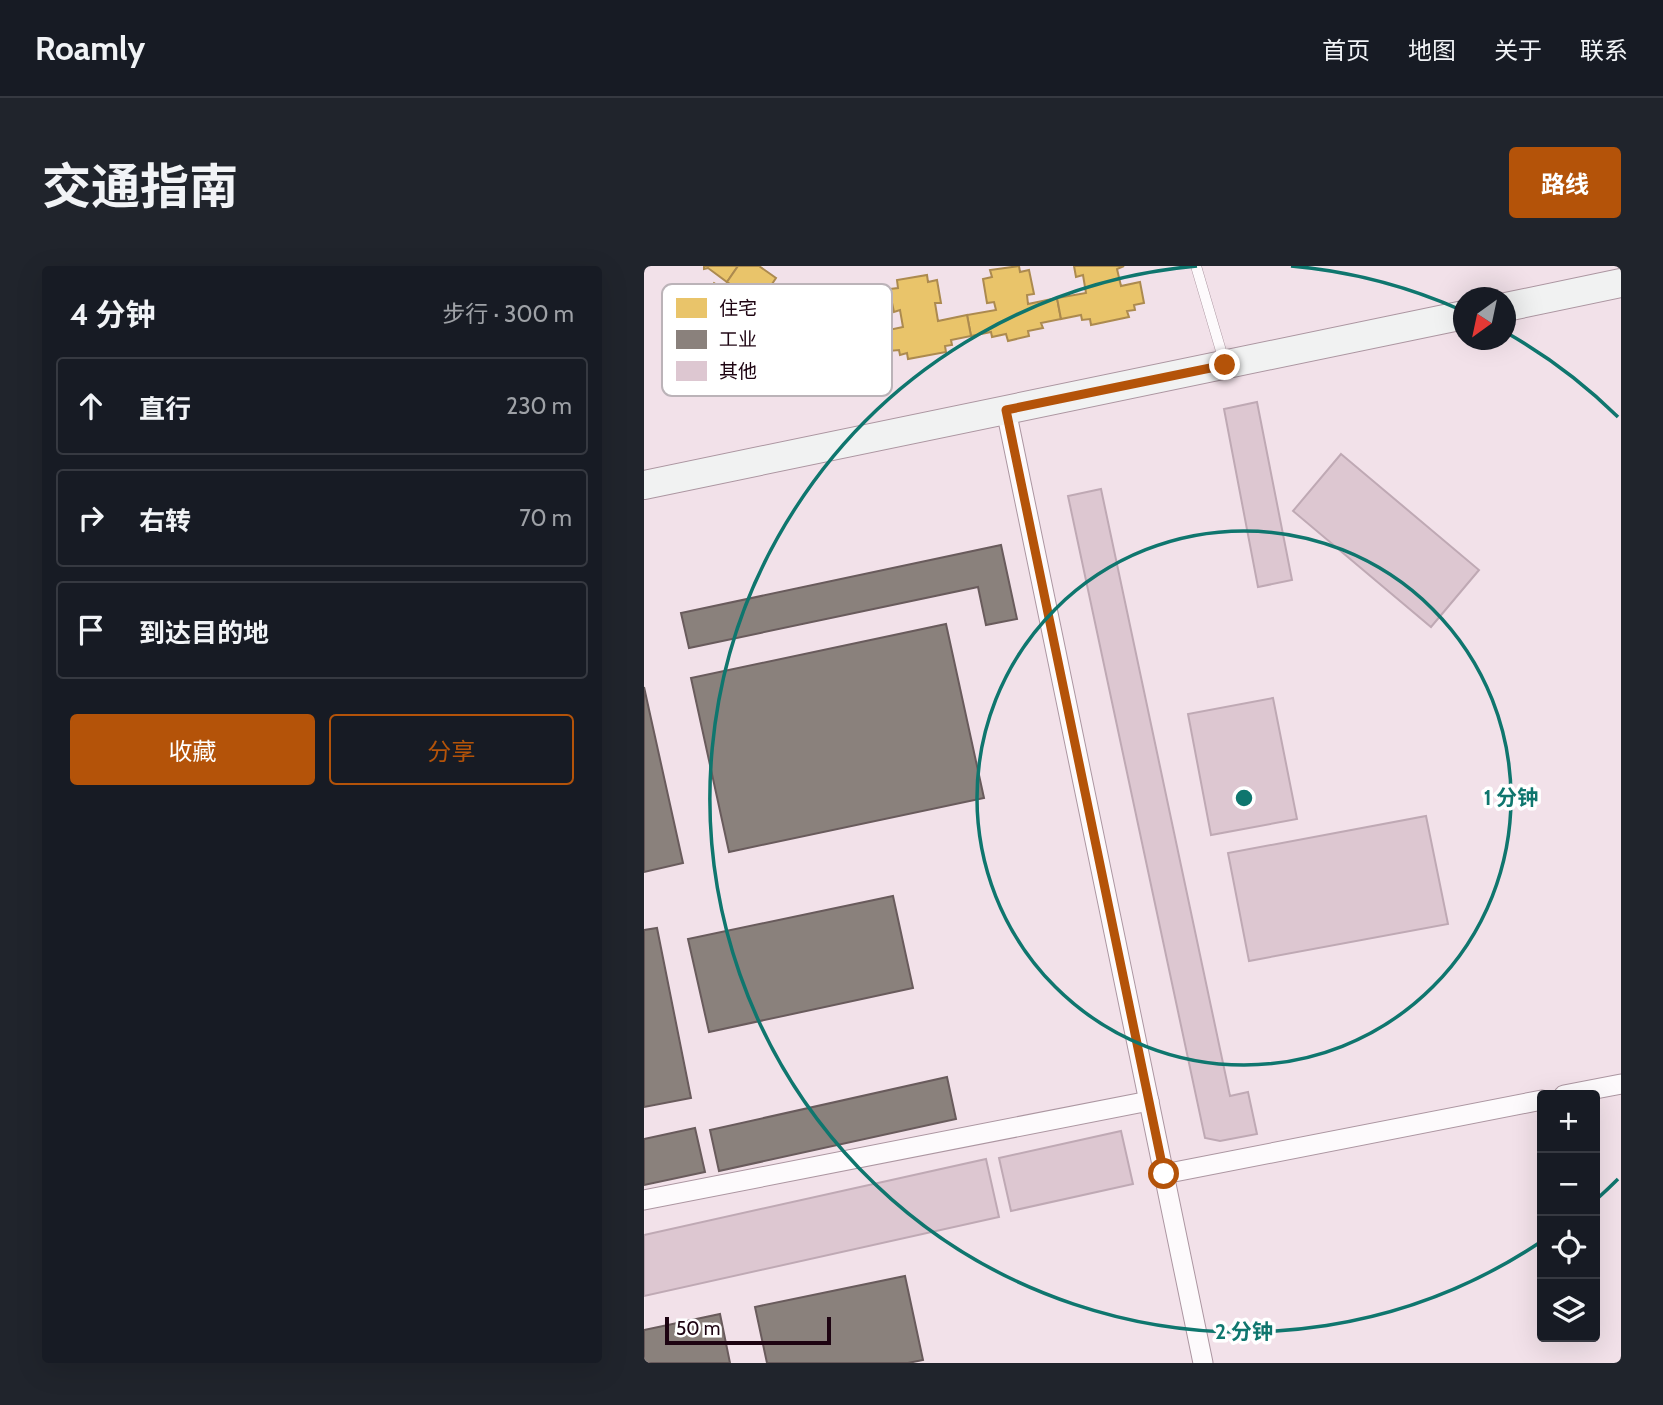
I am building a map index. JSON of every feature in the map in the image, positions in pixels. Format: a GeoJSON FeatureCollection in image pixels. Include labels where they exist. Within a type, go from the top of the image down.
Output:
{"type":"FeatureCollection","features":[{"type":"Feature","properties":{"kind":"street"},"geometry":{"type":"LineString","coordinates":[[1516,305],[1621,283]]}},
{"type":"Feature","properties":{"kind":"street"},"geometry":{"type":"LineString","coordinates":[[644,485],[1453,317]]}},
{"type":"Feature","properties":{"kind":"street"},"geometry":{"type":"LineString","coordinates":[[1006,410],[1203,1363]]}},
{"type":"Feature","properties":{"kind":"street"},"geometry":{"type":"LineString","coordinates":[[1590,1090],[1621,1084]]}},
{"type":"Feature","properties":{"kind":"street"},"geometry":{"type":"LineString","coordinates":[[644,1200],[1149,1101]]}},
{"type":"Feature","properties":{"kind":"street"},"geometry":{"type":"LineString","coordinates":[[1164,1174],[1537,1101]]}},
{"type":"Feature","properties":{"kind":"lane"},"geometry":{"type":"LineString","coordinates":[[1196,266],[1225,365]]}},
{"type":"Feature","properties":{"kind":"building: 住宅"},"geometry":{"type":"Polygon","coordinates":[[[704,266],[738,266],[727,282],[708,268],[704,269],[704,266]]]}},
{"type":"Feature","properties":{"kind":"building: 住宅"},"geometry":{"type":"Polygon","coordinates":[[[738,266],[759,266],[776,278],[772,284],[727,282],[738,266]]]}},
{"type":"Feature","properties":{"kind":"building: 住宅"},"geometry":{"type":"Polygon","coordinates":[[[1019,266],[1020,272],[1029,270],[1034,294],[1027,295],[1028,304],[1057,298],[1061,319],[1041,323],[1043,328],[1028,331],[1029,336],[1008,341],[1006,334],[992,337],[991,332],[971,336],[967,315],[996,310],[994,302],[987,303],[983,279],[992,277],[990,270],[1019,266]]]}},
{"type":"Feature","properties":{"kind":"building: 住宅"},"geometry":{"type":"Polygon","coordinates":[[[1074,266],[1124,266],[1117,269],[1121,286],[1140,282],[1144,303],[1134,305],[1135,310],[1127,311],[1129,317],[1091,325],[1090,319],[1082,320],[1081,315],[1061,319],[1057,298],[1086,293],[1083,275],[1076,277],[1074,266]]]}},
{"type":"Feature","properties":{"kind":"building: 住宅"},"geometry":{"type":"Polygon","coordinates":[[[927,275],[928,282],[937,280],[941,303],[935,303],[938,321],[967,315],[971,336],[951,340],[952,345],[945,346],[946,352],[908,359],[907,353],[900,355],[899,350],[892,351],[892,329],[903,327],[900,310],[894,312],[892,303],[892,289],[898,288],[897,280],[927,275]]]}},
{"type":"Feature","properties":{"kind":"building: 工业"},"geometry":{"type":"Polygon","coordinates":[[[1001,545],[1017,619],[986,625],[978,587],[689,648],[681,613],[1001,545]]]}},
{"type":"Feature","properties":{"kind":"building: 工业"},"geometry":{"type":"Polygon","coordinates":[[[946,624],[984,798],[729,852],[691,678],[946,624]]]}},
{"type":"Feature","properties":{"kind":"building: 工业"},"geometry":{"type":"Polygon","coordinates":[[[644,687],[683,863],[644,872],[644,687]]]}},
{"type":"Feature","properties":{"kind":"building: 工业"},"geometry":{"type":"Polygon","coordinates":[[[893,896],[913,988],[709,1032],[688,939],[893,896]]]}},
{"type":"Feature","properties":{"kind":"building: 工业"},"geometry":{"type":"Polygon","coordinates":[[[657,928],[691,1098],[644,1107],[644,930],[657,928]]]}},
{"type":"Feature","properties":{"kind":"building: 工业"},"geometry":{"type":"Polygon","coordinates":[[[947,1077],[956,1119],[719,1171],[710,1130],[947,1077]]]}},
{"type":"Feature","properties":{"kind":"building: 工业"},"geometry":{"type":"Polygon","coordinates":[[[695,1128],[705,1172],[644,1185],[644,1139],[695,1128]]]}},
{"type":"Feature","properties":{"kind":"building: 工业"},"geometry":{"type":"Polygon","coordinates":[[[905,1276],[923,1360],[908,1363],[767,1363],[755,1307],[905,1276]]]}},
{"type":"Feature","properties":{"kind":"building: 工业"},"geometry":{"type":"Polygon","coordinates":[[[720,1314],[730,1363],[644,1363],[644,1330],[720,1314]]]}},
{"type":"Feature","properties":{"kind":"building: 其他"},"geometry":{"type":"Polygon","coordinates":[[[1257,402],[1292,580],[1258,587],[1224,409],[1257,402]]]}},
{"type":"Feature","properties":{"kind":"building: 其他"},"geometry":{"type":"Polygon","coordinates":[[[1341,454],[1479,570],[1431,627],[1293,511],[1341,454]]]}},
{"type":"Feature","properties":{"kind":"building: 其他"},"geometry":{"type":"Polygon","coordinates":[[[1101,489],[1230,1096],[1248,1092],[1257,1134],[1220,1141],[1205,1138],[1068,496],[1101,489]]]}},
{"type":"Feature","properties":{"kind":"building: 其他"},"geometry":{"type":"Polygon","coordinates":[[[1273,698],[1297,819],[1211,835],[1188,714],[1273,698]]]}},
{"type":"Feature","properties":{"kind":"building: 其他"},"geometry":{"type":"Polygon","coordinates":[[[1426,816],[1448,924],[1249,961],[1228,853],[1426,816]]]}},
{"type":"Feature","properties":{"kind":"building: 其他"},"geometry":{"type":"Polygon","coordinates":[[[1121,1131],[1133,1184],[1011,1211],[999,1158],[1121,1131]]]}},
{"type":"Feature","properties":{"kind":"building: 其他"},"geometry":{"type":"Polygon","coordinates":[[[986,1159],[999,1217],[644,1296],[644,1235],[986,1159]]]}},
{"type":"Feature","properties":{"kind":"route"},"geometry":{"type":"LineString","coordinates":[[1164,1174],[1006,410],[1225,365]]}}]}
